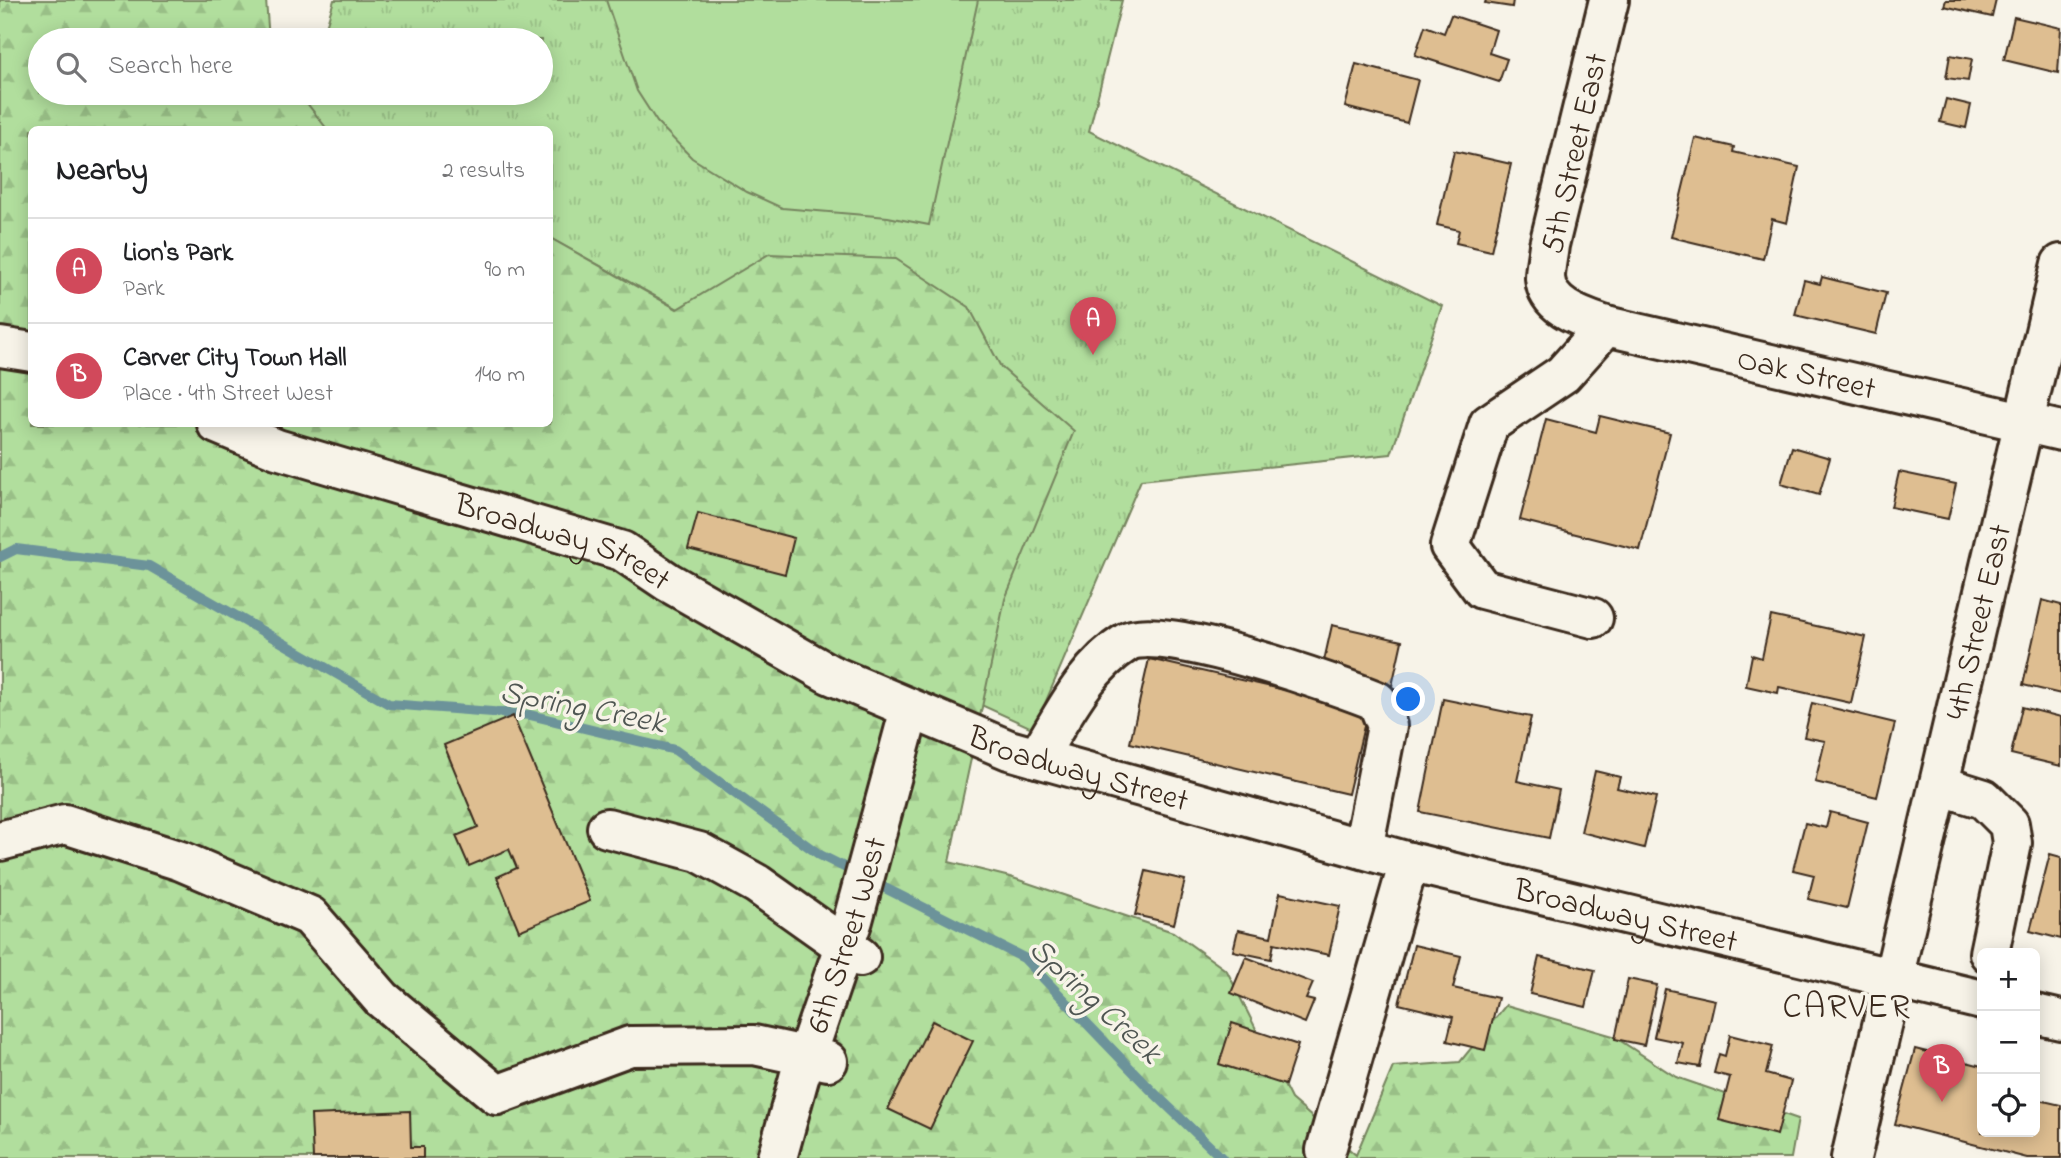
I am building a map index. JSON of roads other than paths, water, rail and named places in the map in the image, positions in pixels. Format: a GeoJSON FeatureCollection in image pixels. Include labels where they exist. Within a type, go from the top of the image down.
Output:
{"type":"FeatureCollection","features":[{"type":"Feature","properties":{"kind":"street","name":"5th Street East"},"geometry":{"type":"LineString","coordinates":[[1558,304],[1545,280],[1549,245],[1609,0]]}},
{"type":"Feature","properties":{"kind":"street","name":"4th Street East"},"geometry":{"type":"LineString","coordinates":[[1853,1151],[1939,785],[2043,426],[2061,264]]}},
{"type":"Feature","properties":{"kind":"street","name":"Oak Street"},"geometry":{"type":"LineString","coordinates":[[1558,304],[1576,316],[1606,326],[2043,426]]}},
{"type":"Feature","properties":{"kind":"street"},"geometry":{"type":"LineString","coordinates":[[1593,618],[1482,589],[1450,546],[1489,424],[1563,374],[1606,326]]}},
{"type":"Feature","properties":{"kind":"street"},"geometry":{"type":"LineString","coordinates":[[0,347],[28,351]]}},
{"type":"Feature","properties":{"kind":"street","name":"Broadway Street"},"geometry":{"type":"LineString","coordinates":[[224,427],[277,449],[621,551],[830,674],[1009,750],[1409,862],[1893,978],[1977,994]]}},
{"type":"Feature","properties":{"kind":"street"},"geometry":{"type":"LineString","coordinates":[[1037,758],[1088,673],[1129,639],[1183,640],[1341,686],[1377,701],[1387,726],[1363,849]]}},
{"type":"Feature","properties":{"kind":"street","name":"6th Street West"},"geometry":{"type":"LineString","coordinates":[[777,1158],[817,1059],[852,951],[910,709]]}},
{"type":"Feature","properties":{"kind":"street"},"geometry":{"type":"LineString","coordinates":[[1939,785],[1984,799],[2009,824],[2012,844],[1990,948]]}},
{"type":"Feature","properties":{"kind":"street"},"geometry":{"type":"LineString","coordinates":[[0,841],[65,824],[181,861],[310,916],[382,999],[497,1095],[630,1046],[754,1045],[817,1059]]}},
{"type":"Feature","properties":{"kind":"street"},"geometry":{"type":"LineString","coordinates":[[607,828],[699,852],[757,884],[852,951]]}},
{"type":"Feature","properties":{"kind":"street"},"geometry":{"type":"LineString","coordinates":[[1326,1150],[1409,862]]}},
{"type":"Feature","properties":{"kind":"street"},"geometry":{"type":"LineString","coordinates":[[2040,1015],[2061,1020]]}},
{"type":"Feature","properties":{"kind":"waterway","name":"Spring Creek"},"geometry":{"type":"LineString","coordinates":[[0,557],[16,549],[149,566],[389,704],[530,715],[675,750],[820,855],[858,874]]}},
{"type":"Feature","properties":{"kind":"waterway","name":"Spring Creek"},"geometry":{"type":"LineString","coordinates":[[871,881],[1024,958],[1151,1090],[1222,1158]]}},
{"type":"Feature","properties":{"kind":"place","name":"Lion's Park"},"geometry":{"type":"Point","coordinates":[1093,355]}},
{"type":"Feature","properties":{"kind":"place","name":"Carver City Town Hall"},"geometry":{"type":"Point","coordinates":[1942,1102]}},
{"type":"Feature","properties":{"kind":"district","name":"CARVER"},"geometry":{"type":"Point","coordinates":[1847,1005]}}]}
